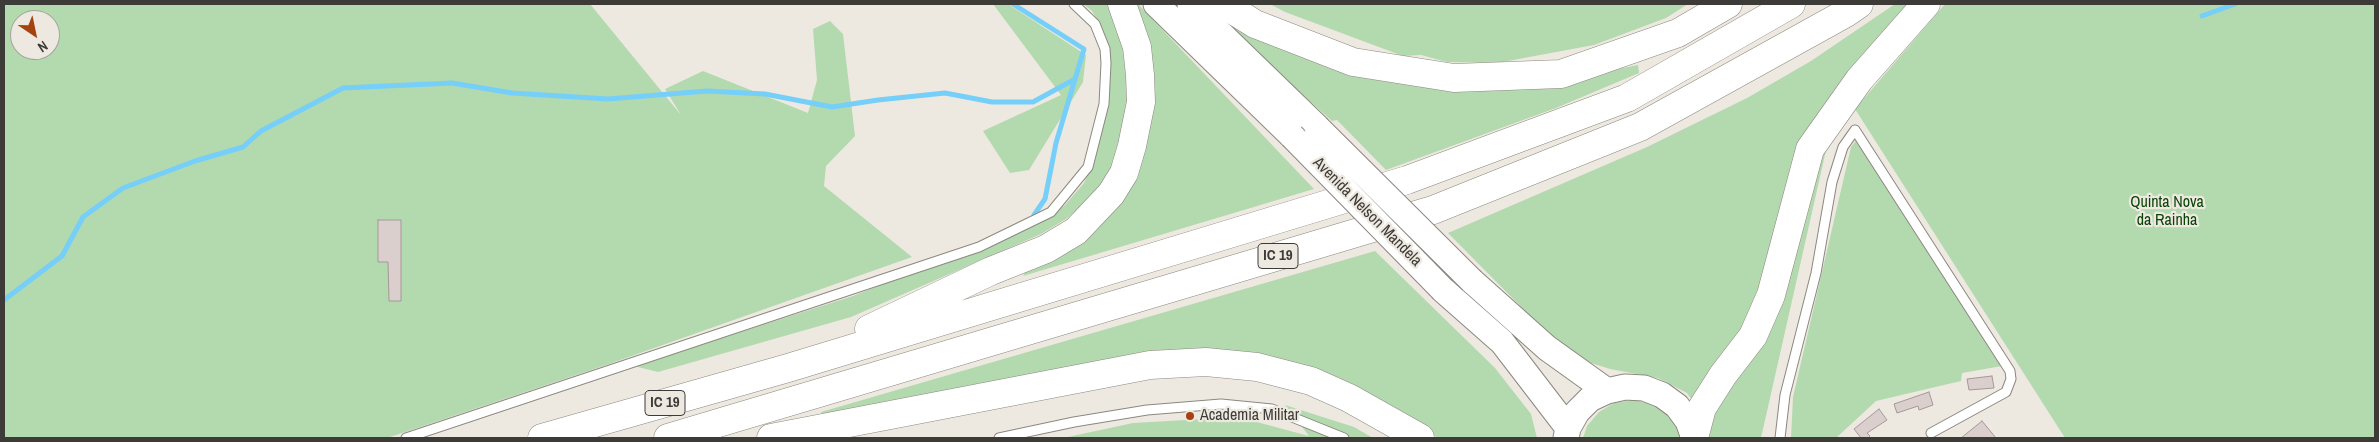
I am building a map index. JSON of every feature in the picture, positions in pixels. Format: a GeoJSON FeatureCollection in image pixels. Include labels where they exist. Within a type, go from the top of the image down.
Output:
{"type":"FeatureCollection","features":[{"type":"Feature","properties":{"kind":"highway"},"geometry":{"type":"LineString","coordinates":[[788,368],[991,271],[1046,249],[1076,231],[1092,216],[1111,194],[1124,173],[1139,116],[1140,75],[1137,47],[1122,4]]}},
{"type":"Feature","properties":{"kind":"highway"},"geometry":{"type":"LineString","coordinates":[[1223,4],[1255,24],[1353,62],[1454,78],[1561,74],[1678,33],[1728,4]]}},
{"type":"Feature","properties":{"kind":"highway","name":"IC 19"},"geometry":{"type":"LineString","coordinates":[[542,438],[788,368],[1408,180],[1627,98],[1792,4]]}},
{"type":"Feature","properties":{"kind":"highway","name":"IC 19"},"geometry":{"type":"LineString","coordinates":[[668,438],[1433,210],[1640,127],[1859,4]]}},
{"type":"Feature","properties":{"kind":"highway"},"geometry":{"type":"LineString","coordinates":[[1694,438],[1702,408],[1723,375],[1753,336],[1772,295],[1810,149],[1859,80],[1926,4]]}},
{"type":"Feature","properties":{"kind":"highway"},"geometry":{"type":"LineString","coordinates":[[771,438],[1150,365],[1206,362],[1257,367],[1311,381],[1349,398],[1420,438]]}},
{"type":"Feature","properties":{"kind":"main road","name":"Avenida Nelson Mandela"},"geometry":{"type":"LineString","coordinates":[[1156,4],[1292,136],[1443,290],[1502,342],[1567,433]]}},
{"type":"Feature","properties":{"kind":"main road","name":"Avenida Nelson Mandela"},"geometry":{"type":"LineString","coordinates":[[1190,4],[1472,281],[1547,348],[1607,390]]}},
{"type":"Feature","properties":{"kind":"main road"},"geometry":{"type":"LineString","coordinates":[[1567,433],[1577,412],[1590,400],[1607,390],[1625,386],[1644,388],[1662,395],[1676,406],[1688,421],[1694,438]]}},
{"type":"Feature","properties":{"kind":"lane"},"geometry":{"type":"LineString","coordinates":[[406,438],[979,247],[1051,212],[1088,167],[1104,104],[1105,49],[1095,24],[1074,4]]}},
{"type":"Feature","properties":{"kind":"lane"},"geometry":{"type":"LineString","coordinates":[[1780,438],[1785,395],[1816,273],[1832,182],[1843,147],[1855,130],[2010,371],[2012,379],[2006,392],[1931,433]]}},
{"type":"Feature","properties":{"kind":"lane"},"geometry":{"type":"LineString","coordinates":[[999,438],[1074,422],[1147,410],[1221,404],[1272,409],[1344,438]]}},
{"type":"Feature","properties":{"kind":"green space"},"geometry":{"type":"Polygon","coordinates":[[[4,4],[590,4],[681,115],[665,89],[703,71],[808,113],[817,80],[813,29],[830,21],[843,34],[855,136],[826,166],[824,186],[912,257],[609,364],[387,438],[4,438],[4,4]]]}},
{"type":"Feature","properties":{"kind":"green space"},"geometry":{"type":"Polygon","coordinates":[[[993,4],[1008,4],[1086,55],[1083,82],[1029,170],[1010,173],[983,131],[1061,95],[993,4]]]}},
{"type":"Feature","properties":{"kind":"green space"},"geometry":{"type":"Polygon","coordinates":[[[1083,4],[1110,4],[1125,51],[1129,102],[1122,138],[1111,171],[1087,201],[1066,219],[1041,234],[851,317],[658,372],[634,366],[853,296],[1039,222],[1064,206],[1084,183],[1094,161],[1109,88],[1110,58],[1102,28],[1092,11],[1083,4]]]}},
{"type":"Feature","properties":{"kind":"green space"},"geometry":{"type":"Polygon","coordinates":[[[1138,4],[1314,189],[1023,276],[1029,265],[1126,186],[1138,4]]]}},
{"type":"Feature","properties":{"kind":"green space"},"geometry":{"type":"Polygon","coordinates":[[[1270,4],[1688,4],[1666,18],[1594,45],[1497,63],[1447,62],[1421,55],[1403,56],[1285,12],[1270,4]]]}},
{"type":"Feature","properties":{"kind":"green space"},"geometry":{"type":"Polygon","coordinates":[[[1895,4],[1919,4],[1858,70],[1755,310],[1694,403],[1687,393],[1658,378],[1610,369],[1588,362],[1567,349],[1541,327],[1448,233],[1647,147],[1747,98],[1811,61],[1895,4]]]}},
{"type":"Feature","properties":{"kind":"green space","name":"Quinta Nova da Rainha"},"geometry":{"type":"Polygon","coordinates":[[[1945,4],[2375,4],[2375,438],[2065,438],[1855,109],[1945,4]]]}},
{"type":"Feature","properties":{"kind":"green space"},"geometry":{"type":"Polygon","coordinates":[[[1216,17],[1271,39],[1528,87],[1638,65],[1639,73],[1556,108],[1386,170],[1337,120],[1332,121],[1216,17]]]}},
{"type":"Feature","properties":{"kind":"green space"},"geometry":{"type":"Polygon","coordinates":[[[1829,137],[1761,438],[1709,438],[1709,420],[1810,159],[1829,137]]]}},
{"type":"Feature","properties":{"kind":"green space"},"geometry":{"type":"Polygon","coordinates":[[[1857,139],[2002,366],[1962,373],[1961,381],[1876,401],[1836,438],[1791,438],[1793,397],[1851,147],[1857,139]]]}},
{"type":"Feature","properties":{"kind":"green space"},"geometry":{"type":"Polygon","coordinates":[[[1375,251],[1495,368],[1531,414],[1537,438],[1438,438],[1386,403],[1258,360],[824,418],[821,412],[1375,251]]]}},
{"type":"Feature","properties":{"kind":"green space"},"geometry":{"type":"Polygon","coordinates":[[[1632,400],[1650,403],[1665,412],[1677,425],[1681,438],[1583,438],[1587,426],[1599,412],[1614,403],[1632,400]]]}},
{"type":"Feature","properties":{"kind":"green space"},"geometry":{"type":"Polygon","coordinates":[[[1285,405],[1354,427],[1373,438],[1063,438],[1133,423],[1238,417],[1309,436],[1285,405]]]}},
{"type":"Feature","properties":{"kind":"building"},"geometry":{"type":"Polygon","coordinates":[[[378,220],[401,220],[401,301],[389,301],[388,262],[378,262],[378,220]]]}},
{"type":"Feature","properties":{"kind":"building"},"geometry":{"type":"Polygon","coordinates":[[[1992,376],[1994,388],[1969,390],[1967,379],[1992,376]]]}},
{"type":"Feature","properties":{"kind":"building"},"geometry":{"type":"Polygon","coordinates":[[[1929,392],[1933,405],[1919,410],[1918,406],[1897,413],[1894,404],[1929,392]]]}},
{"type":"Feature","properties":{"kind":"building"},"geometry":{"type":"Polygon","coordinates":[[[1879,409],[1887,420],[1867,433],[1870,436],[1868,438],[1861,438],[1854,429],[1879,409]]]}},
{"type":"Feature","properties":{"kind":"building"},"geometry":{"type":"Polygon","coordinates":[[[1982,421],[1996,438],[1961,438],[1982,421]]]}},
{"type":"Feature","properties":{"kind":"waterway"},"geometry":{"type":"LineString","coordinates":[[1013,4],[1084,49],[1056,143],[1045,199],[1034,215]]}},
{"type":"Feature","properties":{"kind":"waterway"},"geometry":{"type":"LineString","coordinates":[[2202,16],[2235,4]]}},
{"type":"Feature","properties":{"kind":"waterway"},"geometry":{"type":"LineString","coordinates":[[4,300],[62,256],[83,217],[123,188],[195,161],[243,147],[261,131],[343,88],[452,83],[512,93],[608,99],[707,91],[765,94],[832,107],[945,93],[992,102],[1033,102],[1075,79]]}},
{"type":"Feature","properties":{"kind":"place","name":"Academia Militar"},"geometry":{"type":"Point","coordinates":[1190,416]}}]}
